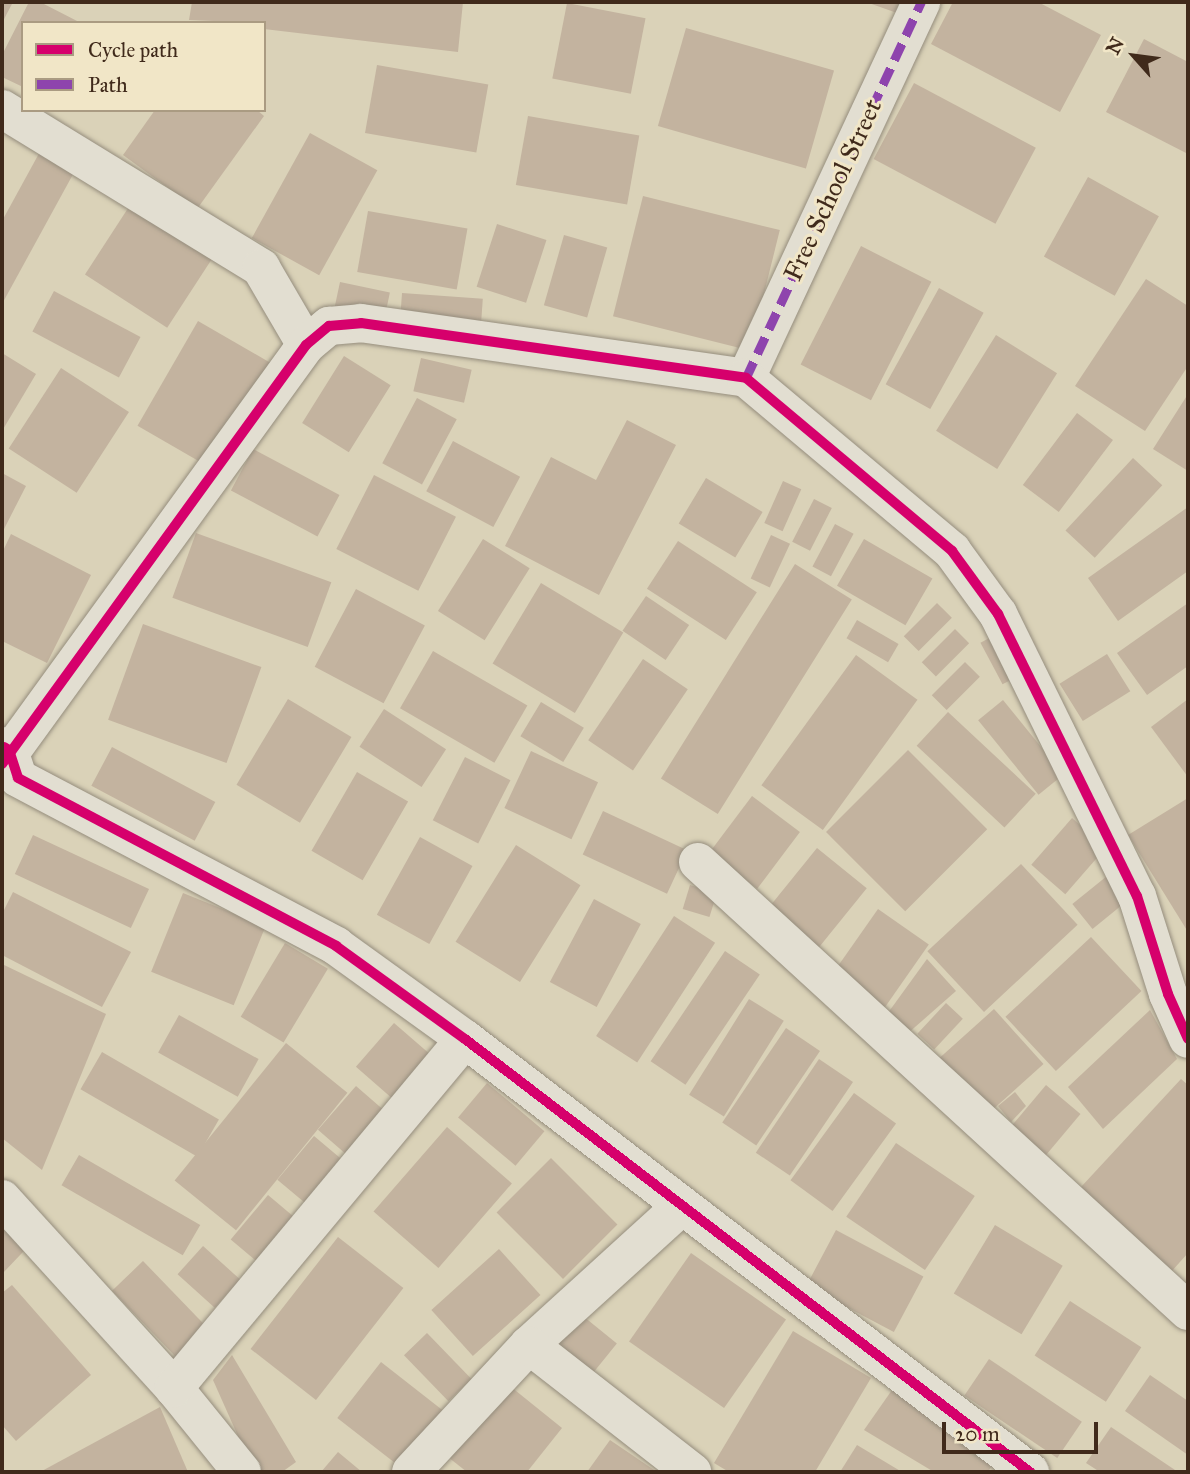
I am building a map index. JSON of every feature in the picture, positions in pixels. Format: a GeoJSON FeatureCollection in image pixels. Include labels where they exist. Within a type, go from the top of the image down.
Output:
{"type":"FeatureCollection","features":[{"type":"Feature","properties":{"kind":"street","name":"Free School Street"},"geometry":{"type":"LineString","coordinates":[[746,378],[920,2]]}},
{"type":"Feature","properties":{"kind":"street"},"geometry":{"type":"LineString","coordinates":[[2,109],[261,268],[306,345]]}},
{"type":"Feature","properties":{"kind":"street"},"geometry":{"type":"LineString","coordinates":[[1030,1472],[466,1039],[336,946],[18,778],[4,753],[306,345],[329,326],[361,323],[746,378],[952,551],[998,614],[1137,896],[1168,994],[1188,1039]]}},
{"type":"Feature","properties":{"kind":"street"},"geometry":{"type":"LineString","coordinates":[[698,862],[1188,1311]]}},
{"type":"Feature","properties":{"kind":"street"},"geometry":{"type":"LineString","coordinates":[[174,1388],[466,1039]]}},
{"type":"Feature","properties":{"kind":"street"},"geometry":{"type":"LineString","coordinates":[[2,1199],[174,1388],[242,1472]]}},
{"type":"Feature","properties":{"kind":"street"},"geometry":{"type":"LineString","coordinates":[[411,1472],[529,1345],[682,1206]]}},
{"type":"Feature","properties":{"kind":"street"},"geometry":{"type":"LineString","coordinates":[[529,1345],[692,1472]]}},
{"type":"Feature","properties":{"kind":"building"},"geometry":{"type":"Polygon","coordinates":[[[2,2],[13,2],[2,23],[2,2]]]}},
{"type":"Feature","properties":{"kind":"building"},"geometry":{"type":"Polygon","coordinates":[[[29,2],[40,2],[77,21],[21,21],[21,86],[2,77],[2,55],[29,2]]]}},
{"type":"Feature","properties":{"kind":"building"},"geometry":{"type":"Polygon","coordinates":[[[192,2],[463,2],[458,52],[266,29],[266,21],[189,20],[192,2]]]}},
{"type":"Feature","properties":{"kind":"building"},"geometry":{"type":"Polygon","coordinates":[[[866,2],[901,2],[897,13],[866,2]]]}},
{"type":"Feature","properties":{"kind":"building"},"geometry":{"type":"Polygon","coordinates":[[[953,2],[1038,2],[1101,35],[1060,112],[931,44],[953,2]]]}},
{"type":"Feature","properties":{"kind":"building"},"geometry":{"type":"Polygon","coordinates":[[[567,3],[646,18],[631,94],[552,79],[567,3]]]}},
{"type":"Feature","properties":{"kind":"building"},"geometry":{"type":"Polygon","coordinates":[[[686,28],[834,70],[806,168],[658,126],[686,28]]]}},
{"type":"Feature","properties":{"kind":"building"},"geometry":{"type":"Polygon","coordinates":[[[1144,39],[1188,62],[1188,154],[1106,112],[1144,39]]]}},
{"type":"Feature","properties":{"kind":"building"},"geometry":{"type":"Polygon","coordinates":[[[377,65],[488,85],[476,153],[365,133],[377,65]]]}},
{"type":"Feature","properties":{"kind":"building"},"geometry":{"type":"Polygon","coordinates":[[[914,83],[1036,148],[995,224],[874,159],[914,83]]]}},
{"type":"Feature","properties":{"kind":"building"},"geometry":{"type":"Polygon","coordinates":[[[154,112],[259,112],[264,116],[197,209],[123,155],[154,112]]]}},
{"type":"Feature","properties":{"kind":"building"},"geometry":{"type":"Polygon","coordinates":[[[528,116],[639,136],[627,205],[516,185],[528,116]]]}},
{"type":"Feature","properties":{"kind":"building"},"geometry":{"type":"Polygon","coordinates":[[[310,133],[377,170],[319,275],[252,238],[310,133]]]}},
{"type":"Feature","properties":{"kind":"building"},"geometry":{"type":"Polygon","coordinates":[[[42,148],[77,167],[2,304],[2,221],[42,148]]]}},
{"type":"Feature","properties":{"kind":"building"},"geometry":{"type":"Polygon","coordinates":[[[1088,177],[1159,216],[1115,296],[1044,257],[1088,177]]]}},
{"type":"Feature","properties":{"kind":"building"},"geometry":{"type":"Polygon","coordinates":[[[643,196],[780,230],[750,350],[613,316],[643,196]]]}},
{"type":"Feature","properties":{"kind":"building"},"geometry":{"type":"Polygon","coordinates":[[[134,199],[216,252],[167,328],[85,274],[134,199]]]}},
{"type":"Feature","properties":{"kind":"building"},"geometry":{"type":"Polygon","coordinates":[[[368,211],[467,229],[457,290],[357,272],[368,211]]]}},
{"type":"Feature","properties":{"kind":"building"},"geometry":{"type":"Polygon","coordinates":[[[497,224],[546,240],[526,303],[477,287],[497,224]]]}},
{"type":"Feature","properties":{"kind":"building"},"geometry":{"type":"Polygon","coordinates":[[[564,235],[607,247],[587,318],[544,305],[564,235]]]}},
{"type":"Feature","properties":{"kind":"building"},"geometry":{"type":"Polygon","coordinates":[[[861,246],[931,282],[871,400],[801,365],[861,246]]]}},
{"type":"Feature","properties":{"kind":"building"},"geometry":{"type":"Polygon","coordinates":[[[1146,279],[1188,306],[1188,366],[1145,431],[1075,386],[1146,279]]]}},
{"type":"Feature","properties":{"kind":"building"},"geometry":{"type":"Polygon","coordinates":[[[340,282],[390,293],[383,325],[333,314],[340,282]]]}},
{"type":"Feature","properties":{"kind":"building"},"geometry":{"type":"Polygon","coordinates":[[[939,288],[984,313],[930,409],[886,384],[939,288]]]}},
{"type":"Feature","properties":{"kind":"building"},"geometry":{"type":"Polygon","coordinates":[[[54,291],[141,337],[119,378],[32,332],[54,291]]]}},
{"type":"Feature","properties":{"kind":"building"},"geometry":{"type":"Polygon","coordinates":[[[402,293],[483,299],[481,331],[400,325],[402,293]]]}},
{"type":"Feature","properties":{"kind":"building"},"geometry":{"type":"Polygon","coordinates":[[[198,321],[271,363],[210,468],[138,426],[198,321]]]}},
{"type":"Feature","properties":{"kind":"building"},"geometry":{"type":"Polygon","coordinates":[[[996,335],[1057,373],[997,469],[936,431],[996,335]]]}},
{"type":"Feature","properties":{"kind":"building"},"geometry":{"type":"Polygon","coordinates":[[[2,353],[36,374],[2,431],[2,353]]]}},
{"type":"Feature","properties":{"kind":"building"},"geometry":{"type":"Polygon","coordinates":[[[344,356],[391,385],[349,452],[302,423],[344,356]]]}},
{"type":"Feature","properties":{"kind":"building"},"geometry":{"type":"Polygon","coordinates":[[[421,358],[472,370],[464,403],[413,391],[421,358]]]}},
{"type":"Feature","properties":{"kind":"building"},"geometry":{"type":"Polygon","coordinates":[[[61,368],[129,412],[77,493],[9,449],[61,368]]]}},
{"type":"Feature","properties":{"kind":"building"},"geometry":{"type":"Polygon","coordinates":[[[1188,394],[1188,471],[1153,449],[1188,394]]]}},
{"type":"Feature","properties":{"kind":"building"},"geometry":{"type":"Polygon","coordinates":[[[417,398],[457,419],[422,484],[382,463],[417,398]]]}},
{"type":"Feature","properties":{"kind":"building"},"geometry":{"type":"Polygon","coordinates":[[[1077,413],[1113,440],[1059,512],[1023,485],[1077,413]]]}},
{"type":"Feature","properties":{"kind":"building"},"geometry":{"type":"Polygon","coordinates":[[[627,420],[676,445],[599,595],[505,546],[551,457],[596,480],[627,420]]]}},
{"type":"Feature","properties":{"kind":"building"},"geometry":{"type":"Polygon","coordinates":[[[453,441],[520,477],[493,527],[426,491],[453,441]]]}},
{"type":"Feature","properties":{"kind":"building"},"geometry":{"type":"Polygon","coordinates":[[[253,449],[340,495],[317,537],[231,490],[253,449]]]}},
{"type":"Feature","properties":{"kind":"building"},"geometry":{"type":"Polygon","coordinates":[[[1133,458],[1162,485],[1095,558],[1065,530],[1133,458]]]}},
{"type":"Feature","properties":{"kind":"building"},"geometry":{"type":"Polygon","coordinates":[[[2,473],[26,486],[2,533],[2,473]]]}},
{"type":"Feature","properties":{"kind":"building"},"geometry":{"type":"Polygon","coordinates":[[[374,475],[456,517],[418,591],[336,549],[374,475]]]}},
{"type":"Feature","properties":{"kind":"building"},"geometry":{"type":"Polygon","coordinates":[[[706,478],[763,512],[735,557],[679,523],[706,478]]]}},
{"type":"Feature","properties":{"kind":"building"},"geometry":{"type":"Polygon","coordinates":[[[783,481],[801,489],[783,531],[764,523],[783,481]]]}},
{"type":"Feature","properties":{"kind":"building"},"geometry":{"type":"Polygon","coordinates":[[[814,499],[832,508],[810,551],[792,542],[814,499]]]}},
{"type":"Feature","properties":{"kind":"building"},"geometry":{"type":"Polygon","coordinates":[[[1188,507],[1188,571],[1118,621],[1088,578],[1188,507]]]}},
{"type":"Feature","properties":{"kind":"building"},"geometry":{"type":"Polygon","coordinates":[[[835,524],[854,534],[831,576],[812,566],[835,524]]]}},
{"type":"Feature","properties":{"kind":"building"},"geometry":{"type":"Polygon","coordinates":[[[196,533],[331,582],[308,647],[172,598],[196,533]]]}},
{"type":"Feature","properties":{"kind":"building"},"geometry":{"type":"Polygon","coordinates":[[[11,534],[91,575],[47,663],[2,641],[2,553],[11,534]]]}},
{"type":"Feature","properties":{"kind":"building"},"geometry":{"type":"Polygon","coordinates":[[[771,535],[790,544],[770,587],[751,579],[771,535]]]}},
{"type":"Feature","properties":{"kind":"building"},"geometry":{"type":"Polygon","coordinates":[[[483,539],[530,568],[485,640],[438,611],[483,539]]]}},
{"type":"Feature","properties":{"kind":"building"},"geometry":{"type":"Polygon","coordinates":[[[864,539],[932,578],[905,625],[837,586],[864,539]]]}},
{"type":"Feature","properties":{"kind":"building"},"geometry":{"type":"Polygon","coordinates":[[[678,541],[757,592],[726,640],[647,589],[678,541]]]}},
{"type":"Feature","properties":{"kind":"building"},"geometry":{"type":"Polygon","coordinates":[[[795,564],[852,600],[718,814],[661,779],[795,564]]]}},
{"type":"Feature","properties":{"kind":"building"},"geometry":{"type":"Polygon","coordinates":[[[541,583],[623,632],[575,713],[493,664],[541,583]]]}},
{"type":"Feature","properties":{"kind":"building"},"geometry":{"type":"Polygon","coordinates":[[[356,589],[425,626],[384,703],[315,667],[356,589]]]}},
{"type":"Feature","properties":{"kind":"building"},"geometry":{"type":"Polygon","coordinates":[[[646,596],[689,625],[666,660],[623,631],[646,596]]]}},
{"type":"Feature","properties":{"kind":"building"},"geometry":{"type":"Polygon","coordinates":[[[937,603],[952,618],[919,651],[904,636],[937,603]]]}},
{"type":"Feature","properties":{"kind":"building"},"geometry":{"type":"Polygon","coordinates":[[[1188,603],[1188,666],[1147,695],[1117,653],[1188,603]]]}},
{"type":"Feature","properties":{"kind":"building"},"geometry":{"type":"Polygon","coordinates":[[[857,620],[899,644],[888,662],[846,638],[857,620]]]}},
{"type":"Feature","properties":{"kind":"building"},"geometry":{"type":"Polygon","coordinates":[[[143,624],[261,667],[227,763],[108,720],[143,624]]]}},
{"type":"Feature","properties":{"kind":"building"},"geometry":{"type":"Polygon","coordinates":[[[955,629],[969,643],[936,676],[922,662],[955,629]]]}},
{"type":"Feature","properties":{"kind":"building"},"geometry":{"type":"Polygon","coordinates":[[[999,633],[1021,674],[1003,684],[980,643],[999,633]]]}},
{"type":"Feature","properties":{"kind":"building"},"geometry":{"type":"Polygon","coordinates":[[[433,651],[527,706],[494,763],[400,708],[433,651]]]}},
{"type":"Feature","properties":{"kind":"building"},"geometry":{"type":"Polygon","coordinates":[[[1107,654],[1130,691],[1083,721],[1060,684],[1107,654]]]}},
{"type":"Feature","properties":{"kind":"building"},"geometry":{"type":"Polygon","coordinates":[[[856,655],[917,700],[823,830],[761,785],[856,655]]]}},
{"type":"Feature","properties":{"kind":"building"},"geometry":{"type":"Polygon","coordinates":[[[643,659],[688,689],[633,770],[588,740],[643,659]]]}},
{"type":"Feature","properties":{"kind":"building"},"geometry":{"type":"Polygon","coordinates":[[[965,662],[980,677],[947,710],[932,695],[965,662]]]}},
{"type":"Feature","properties":{"kind":"building"},"geometry":{"type":"Polygon","coordinates":[[[288,699],[351,737],[300,823],[236,785],[288,699]]]}},
{"type":"Feature","properties":{"kind":"building"},"geometry":{"type":"Polygon","coordinates":[[[1188,699],[1188,777],[1151,727],[1188,699]]]}},
{"type":"Feature","properties":{"kind":"building"},"geometry":{"type":"Polygon","coordinates":[[[1003,700],[1063,775],[1039,795],[978,720],[1003,700]]]}},
{"type":"Feature","properties":{"kind":"building"},"geometry":{"type":"Polygon","coordinates":[[[541,702],[584,728],[563,762],[520,736],[541,702]]]}},
{"type":"Feature","properties":{"kind":"building"},"geometry":{"type":"Polygon","coordinates":[[[384,709],[446,749],[422,787],[359,747],[384,709]]]}},
{"type":"Feature","properties":{"kind":"building"},"geometry":{"type":"Polygon","coordinates":[[[948,712],[1036,794],[1004,827],[917,746],[948,712]]]}},
{"type":"Feature","properties":{"kind":"building"},"geometry":{"type":"Polygon","coordinates":[[[112,747],[215,802],[195,841],[91,786],[112,747]]]}},
{"type":"Feature","properties":{"kind":"building"},"geometry":{"type":"Polygon","coordinates":[[[908,750],[987,829],[905,911],[826,832],[908,750]]]}},
{"type":"Feature","properties":{"kind":"building"},"geometry":{"type":"Polygon","coordinates":[[[531,751],[598,782],[571,839],[504,808],[531,751]]]}},
{"type":"Feature","properties":{"kind":"building"},"geometry":{"type":"Polygon","coordinates":[[[465,757],[510,780],[478,843],[433,820],[465,757]]]}},
{"type":"Feature","properties":{"kind":"building"},"geometry":{"type":"Polygon","coordinates":[[[357,772],[408,802],[363,880],[312,851],[357,772]]]}},
{"type":"Feature","properties":{"kind":"building"},"geometry":{"type":"Polygon","coordinates":[[[752,796],[800,832],[757,889],[709,853],[752,796]]]}},
{"type":"Feature","properties":{"kind":"building"},"geometry":{"type":"Polygon","coordinates":[[[1188,798],[1188,932],[1128,835],[1188,798]]]}},
{"type":"Feature","properties":{"kind":"building"},"geometry":{"type":"Polygon","coordinates":[[[603,811],[687,850],[667,894],[583,855],[603,811]]]}},
{"type":"Feature","properties":{"kind":"building"},"geometry":{"type":"Polygon","coordinates":[[[1072,818],[1106,848],[1065,894],[1031,865],[1072,818]]]}},
{"type":"Feature","properties":{"kind":"building"},"geometry":{"type":"Polygon","coordinates":[[[33,835],[149,889],[131,928],[15,874],[33,835]]]}},
{"type":"Feature","properties":{"kind":"building"},"geometry":{"type":"Polygon","coordinates":[[[420,837],[472,866],[429,944],[377,915],[420,837]]]}},
{"type":"Feature","properties":{"kind":"building"},"geometry":{"type":"Polygon","coordinates":[[[516,845],[580,885],[520,982],[456,942],[516,845]]]}},
{"type":"Feature","properties":{"kind":"building"},"geometry":{"type":"Polygon","coordinates":[[[817,848],[867,888],[816,951],[766,911],[817,848]]]}},
{"type":"Feature","properties":{"kind":"building"},"geometry":{"type":"Polygon","coordinates":[[[1021,864],[1078,925],[984,1012],[927,951],[1021,864]]]}},
{"type":"Feature","properties":{"kind":"building"},"geometry":{"type":"Polygon","coordinates":[[[1112,872],[1132,897],[1093,929],[1072,904],[1112,872]]]}},
{"type":"Feature","properties":{"kind":"building"},"geometry":{"type":"Polygon","coordinates":[[[690,885],[717,893],[709,917],[683,909],[690,885]]]}},
{"type":"Feature","properties":{"kind":"building"},"geometry":{"type":"Polygon","coordinates":[[[13,892],[131,952],[102,1007],[2,955],[2,914],[13,892]]]}},
{"type":"Feature","properties":{"kind":"building"},"geometry":{"type":"Polygon","coordinates":[[[183,893],[266,926],[234,1005],[151,972],[183,893]]]}},
{"type":"Feature","properties":{"kind":"building"},"geometry":{"type":"Polygon","coordinates":[[[594,899],[641,924],[597,1007],[550,982],[594,899]]]}},
{"type":"Feature","properties":{"kind":"building"},"geometry":{"type":"Polygon","coordinates":[[[878,909],[929,945],[882,1011],[832,975],[878,909]]]}},
{"type":"Feature","properties":{"kind":"building"},"geometry":{"type":"Polygon","coordinates":[[[674,916],[715,943],[637,1063],[596,1036],[674,916]]]}},
{"type":"Feature","properties":{"kind":"building"},"geometry":{"type":"Polygon","coordinates":[[[1091,937],[1141,991],[1056,1071],[1005,1017],[1091,937]]]}},
{"type":"Feature","properties":{"kind":"building"},"geometry":{"type":"Polygon","coordinates":[[[285,943],[328,969],[284,1042],[241,1017],[285,943]]]}},
{"type":"Feature","properties":{"kind":"building"},"geometry":{"type":"Polygon","coordinates":[[[725,951],[760,974],[685,1085],[651,1061],[725,951]]]}},
{"type":"Feature","properties":{"kind":"building"},"geometry":{"type":"Polygon","coordinates":[[[927,959],[956,991],[906,1035],[885,1017],[927,959]]]}},
{"type":"Feature","properties":{"kind":"building"},"geometry":{"type":"Polygon","coordinates":[[[2,964],[106,1014],[42,1170],[2,1138],[2,964]]]}},
{"type":"Feature","properties":{"kind":"building"},"geometry":{"type":"Polygon","coordinates":[[[749,999],[784,1021],[724,1117],[689,1095],[749,999]]]}},
{"type":"Feature","properties":{"kind":"building"},"geometry":{"type":"Polygon","coordinates":[[[946,1003],[963,1019],[934,1049],[917,1034],[946,1003]]]}},
{"type":"Feature","properties":{"kind":"building"},"geometry":{"type":"Polygon","coordinates":[[[994,1009],[1044,1064],[987,1115],[938,1060],[994,1009]]]}},
{"type":"Feature","properties":{"kind":"building"},"geometry":{"type":"Polygon","coordinates":[[[1150,1010],[1177,1059],[1103,1129],[1068,1087],[1150,1010]]]}},
{"type":"Feature","properties":{"kind":"building"},"geometry":{"type":"Polygon","coordinates":[[[179,1015],[259,1059],[238,1097],[158,1053],[179,1015]]]}},
{"type":"Feature","properties":{"kind":"building"},"geometry":{"type":"Polygon","coordinates":[[[394,1023],[433,1057],[395,1101],[356,1067],[394,1023]]]}},
{"type":"Feature","properties":{"kind":"building"},"geometry":{"type":"Polygon","coordinates":[[[786,1028],[820,1051],[756,1145],[722,1123],[786,1028]]]}},
{"type":"Feature","properties":{"kind":"building"},"geometry":{"type":"Polygon","coordinates":[[[286,1043],[347,1093],[236,1230],[175,1181],[286,1043]]]}},
{"type":"Feature","properties":{"kind":"building"},"geometry":{"type":"Polygon","coordinates":[[[102,1052],[219,1120],[197,1157],[80,1089],[102,1052]]]}},
{"type":"Feature","properties":{"kind":"building"},"geometry":{"type":"Polygon","coordinates":[[[819,1059],[853,1082],[790,1176],[756,1153],[819,1059]]]}},
{"type":"Feature","properties":{"kind":"building"},"geometry":{"type":"Polygon","coordinates":[[[1181,1079],[1188,1085],[1188,1253],[1171,1272],[1081,1187],[1181,1079]]]}},
{"type":"Feature","properties":{"kind":"building"},"geometry":{"type":"Polygon","coordinates":[[[487,1083],[544,1131],[516,1166],[458,1117],[487,1083]]]}},
{"type":"Feature","properties":{"kind":"building"},"geometry":{"type":"Polygon","coordinates":[[[1046,1085],[1080,1114],[1041,1161],[1006,1132],[1046,1085]]]}},
{"type":"Feature","properties":{"kind":"building"},"geometry":{"type":"Polygon","coordinates":[[[356,1086],[396,1121],[358,1165],[318,1130],[356,1086]]]}},
{"type":"Feature","properties":{"kind":"building"},"geometry":{"type":"Polygon","coordinates":[[[1015,1092],[1026,1106],[1011,1122],[998,1106],[1015,1092]]]}},
{"type":"Feature","properties":{"kind":"building"},"geometry":{"type":"Polygon","coordinates":[[[854,1093],[896,1124],[833,1211],[791,1180],[854,1093]]]}},
{"type":"Feature","properties":{"kind":"building"},"geometry":{"type":"Polygon","coordinates":[[[447,1127],[512,1183],[438,1268],[374,1212],[447,1127]]]}},
{"type":"Feature","properties":{"kind":"building"},"geometry":{"type":"Polygon","coordinates":[[[314,1136],[354,1169],[317,1213],[277,1180],[314,1136]]]}},
{"type":"Feature","properties":{"kind":"building"},"geometry":{"type":"Polygon","coordinates":[[[896,1143],[975,1196],[925,1270],[846,1217],[896,1143]]]}},
{"type":"Feature","properties":{"kind":"building"},"geometry":{"type":"Polygon","coordinates":[[[79,1155],[200,1225],[183,1255],[62,1185],[79,1155]]]}},
{"type":"Feature","properties":{"kind":"building"},"geometry":{"type":"Polygon","coordinates":[[[551,1158],[617,1224],[563,1279],[497,1212],[551,1158]]]}},
{"type":"Feature","properties":{"kind":"building"},"geometry":{"type":"Polygon","coordinates":[[[2,1193],[42,1232],[2,1274],[2,1193]]]}},
{"type":"Feature","properties":{"kind":"building"},"geometry":{"type":"Polygon","coordinates":[[[268,1195],[308,1228],[271,1273],[231,1239],[268,1195]]]}},
{"type":"Feature","properties":{"kind":"building"},"geometry":{"type":"Polygon","coordinates":[[[995,1225],[1063,1266],[1022,1334],[954,1294],[995,1225]]]}},
{"type":"Feature","properties":{"kind":"building"},"geometry":{"type":"Polygon","coordinates":[[[836,1230],[923,1276],[894,1332],[806,1286],[836,1230]]]}},
{"type":"Feature","properties":{"kind":"building"},"geometry":{"type":"Polygon","coordinates":[[[338,1237],[403,1288],[316,1400],[251,1349],[338,1237]]]}},
{"type":"Feature","properties":{"kind":"building"},"geometry":{"type":"Polygon","coordinates":[[[203,1246],[240,1279],[215,1308],[178,1274],[203,1246]]]}},
{"type":"Feature","properties":{"kind":"building"},"geometry":{"type":"Polygon","coordinates":[[[499,1249],[540,1295],[473,1356],[431,1310],[499,1249]]]}},
{"type":"Feature","properties":{"kind":"building"},"geometry":{"type":"Polygon","coordinates":[[[691,1253],[786,1320],[724,1408],[629,1341],[691,1253]]]}},
{"type":"Feature","properties":{"kind":"building"},"geometry":{"type":"Polygon","coordinates":[[[143,1261],[207,1327],[176,1357],[112,1291],[143,1261]]]}},
{"type":"Feature","properties":{"kind":"building"},"geometry":{"type":"Polygon","coordinates":[[[12,1285],[91,1375],[16,1441],[2,1425],[2,1293],[12,1285]]]}},
{"type":"Feature","properties":{"kind":"building"},"geometry":{"type":"Polygon","coordinates":[[[1070,1301],[1141,1347],[1106,1402],[1035,1356],[1070,1301]]]}},
{"type":"Feature","properties":{"kind":"building"},"geometry":{"type":"Polygon","coordinates":[[[578,1312],[617,1343],[587,1380],[548,1349],[578,1312]]]}},
{"type":"Feature","properties":{"kind":"building"},"geometry":{"type":"Polygon","coordinates":[[[793,1331],[871,1378],[815,1472],[729,1472],[714,1463],[793,1331]]]}},
{"type":"Feature","properties":{"kind":"building"},"geometry":{"type":"Polygon","coordinates":[[[427,1333],[471,1379],[448,1401],[404,1355],[427,1333]]]}},
{"type":"Feature","properties":{"kind":"building"},"geometry":{"type":"Polygon","coordinates":[[[232,1355],[296,1462],[282,1472],[254,1472],[213,1380],[232,1355]]]}},
{"type":"Feature","properties":{"kind":"building"},"geometry":{"type":"Polygon","coordinates":[[[989,1359],[1082,1422],[1057,1458],[964,1395],[989,1359]]]}},
{"type":"Feature","properties":{"kind":"building"},"geometry":{"type":"Polygon","coordinates":[[[381,1362],[443,1411],[400,1467],[337,1418],[381,1362]]]}},
{"type":"Feature","properties":{"kind":"building"},"geometry":{"type":"Polygon","coordinates":[[[1150,1375],[1188,1401],[1188,1455],[1125,1411],[1150,1375]]]}},
{"type":"Feature","properties":{"kind":"building"},"geometry":{"type":"Polygon","coordinates":[[[899,1380],[1001,1451],[988,1472],[934,1472],[864,1430],[899,1380]]]}},
{"type":"Feature","properties":{"kind":"building"},"geometry":{"type":"Polygon","coordinates":[[[506,1383],[562,1428],[527,1472],[467,1472],[448,1457],[506,1383]]]}},
{"type":"Feature","properties":{"kind":"building"},"geometry":{"type":"Polygon","coordinates":[[[160,1407],[188,1472],[40,1472],[160,1407]]]}},
{"type":"Feature","properties":{"kind":"building"},"geometry":{"type":"Polygon","coordinates":[[[1111,1427],[1178,1472],[1100,1472],[1086,1463],[1111,1427]]]}},
{"type":"Feature","properties":{"kind":"building"},"geometry":{"type":"Polygon","coordinates":[[[610,1440],[657,1472],[587,1472],[610,1440]]]}},
{"type":"Feature","properties":{"kind":"building"},"geometry":{"type":"Polygon","coordinates":[[[857,1445],[902,1472],[840,1472],[857,1445]]]}},
{"type":"Feature","properties":{"kind":"building"},"geometry":{"type":"Polygon","coordinates":[[[338,1452],[362,1472],[321,1472],[338,1452]]]}},
{"type":"Feature","properties":{"kind":"marked path"},"geometry":{"type":"LineString","coordinates":[[746,378],[921,2]]}},
{"type":"Feature","properties":{"kind":"cycle path"},"geometry":{"type":"LineString","coordinates":[[2,764],[306,345],[329,326],[361,323],[746,378],[952,551],[998,614],[1137,896],[1168,994],[1188,1039]]}},
{"type":"Feature","properties":{"kind":"cycle path"},"geometry":{"type":"LineString","coordinates":[[4,747],[9,750],[18,778],[336,946],[465,1039],[1030,1472]]}}]}
